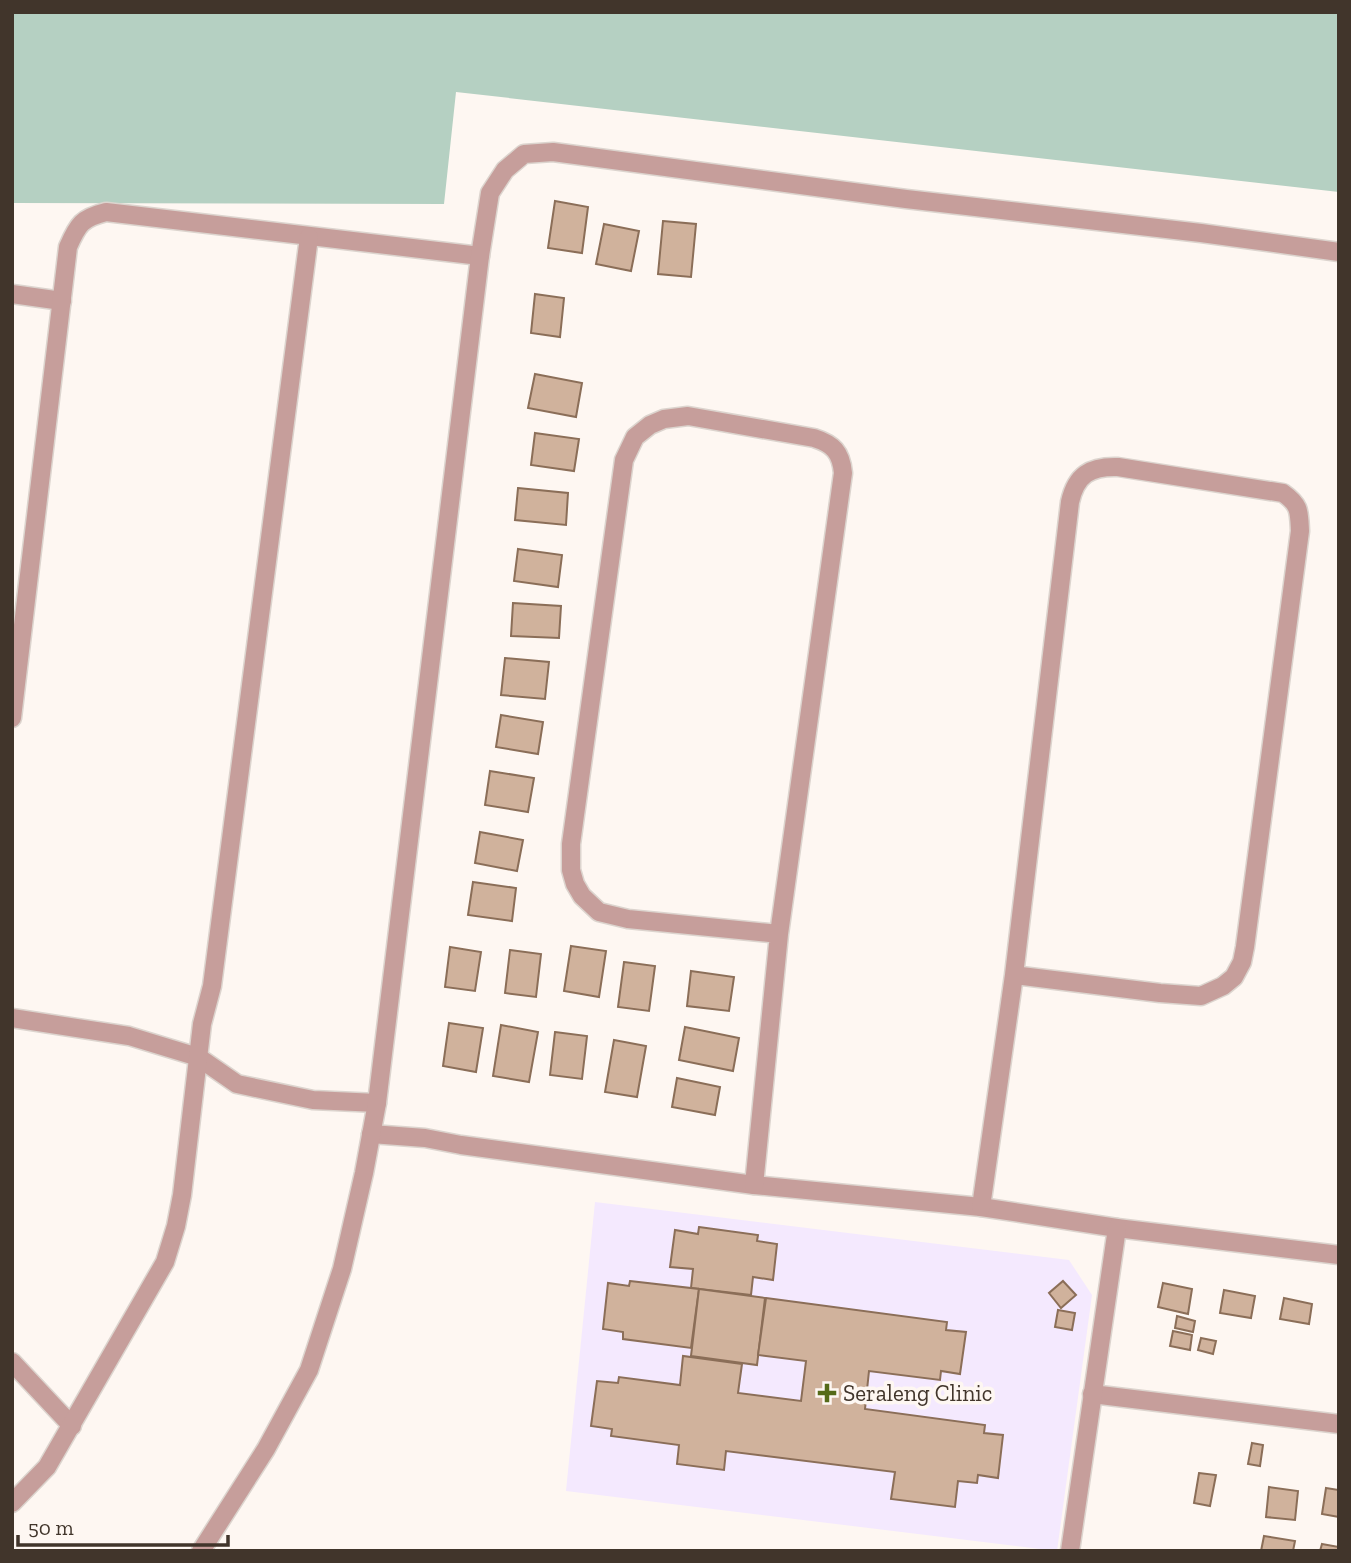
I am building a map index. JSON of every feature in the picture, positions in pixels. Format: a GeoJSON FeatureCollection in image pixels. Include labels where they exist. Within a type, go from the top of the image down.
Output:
{"type":"FeatureCollection","features":[{"type":"Feature","properties":{"kind":"street"},"geometry":{"type":"LineString","coordinates":[[201,1551],[266,1450],[309,1370],[342,1269],[377,1103],[489,193],[505,170],[524,154],[553,152],[1339,252]]}},
{"type":"Feature","properties":{"kind":"street"},"geometry":{"type":"LineString","coordinates":[[12,718],[68,247],[76,230],[89,217],[106,212],[480,256]]}},
{"type":"Feature","properties":{"kind":"street"},"geometry":{"type":"LineString","coordinates":[[12,1503],[47,1467],[72,1426],[164,1262],[176,1226],[183,1195],[202,1024],[212,986],[309,237]]}},
{"type":"Feature","properties":{"kind":"street"},"geometry":{"type":"LineString","coordinates":[[12,294],[62,301]]}},
{"type":"Feature","properties":{"kind":"street"},"geometry":{"type":"LineString","coordinates":[[754,1185],[779,934],[843,473],[839,456],[829,443],[814,438],[688,416],[664,419],[650,425],[635,437],[624,460],[571,844],[570,870],[582,896],[599,912],[628,919],[779,934]]}},
{"type":"Feature","properties":{"kind":"street"},"geometry":{"type":"LineString","coordinates":[[981,1207],[1014,975],[1073,488],[1090,471],[1102,467],[1118,467],[1283,493],[1294,500],[1299,513],[1300,531],[1245,947],[1242,962],[1234,977],[1223,986],[1201,996],[1014,975]]}},
{"type":"Feature","properties":{"kind":"street"},"geometry":{"type":"LineString","coordinates":[[12,1018],[129,1036],[198,1057],[237,1084],[313,1100],[377,1103]]}},
{"type":"Feature","properties":{"kind":"street"},"geometry":{"type":"LineString","coordinates":[[371,1134],[425,1138],[754,1185],[981,1207],[1117,1228],[1339,1255]]}},
{"type":"Feature","properties":{"kind":"street"},"geometry":{"type":"LineString","coordinates":[[1070,1551],[1117,1228]]}},
{"type":"Feature","properties":{"kind":"street"},"geometry":{"type":"LineString","coordinates":[[12,1362],[72,1426]]}},
{"type":"Feature","properties":{"kind":"street"},"geometry":{"type":"LineString","coordinates":[[1092,1394],[1339,1424]]}},
{"type":"Feature","properties":{"kind":"shaded area","name":"Seraleng Clinic"},"geometry":{"type":"Polygon","coordinates":[[[595,1202],[1069,1260],[1092,1295],[1057,1551],[566,1491],[595,1202]]]}},
{"type":"Feature","properties":{"kind":"green space"},"geometry":{"type":"Polygon","coordinates":[[[12,12],[1339,12],[1339,192],[456,92],[444,204],[12,203],[12,12]]]}},
{"type":"Feature","properties":{"kind":"building"},"geometry":{"type":"Polygon","coordinates":[[[555,201],[588,207],[582,253],[548,248],[555,201]]]}},
{"type":"Feature","properties":{"kind":"building"},"geometry":{"type":"Polygon","coordinates":[[[663,221],[696,224],[691,277],[658,274],[663,221]]]}},
{"type":"Feature","properties":{"kind":"building"},"geometry":{"type":"Polygon","coordinates":[[[604,224],[639,231],[631,271],[596,264],[604,224]]]}},
{"type":"Feature","properties":{"kind":"building"},"geometry":{"type":"Polygon","coordinates":[[[535,294],[564,298],[560,337],[531,333],[535,294]]]}},
{"type":"Feature","properties":{"kind":"building"},"geometry":{"type":"Polygon","coordinates":[[[535,374],[582,383],[576,417],[528,408],[535,374]]]}},
{"type":"Feature","properties":{"kind":"building"},"geometry":{"type":"Polygon","coordinates":[[[535,433],[579,439],[574,471],[531,465],[535,433]]]}},
{"type":"Feature","properties":{"kind":"building"},"geometry":{"type":"Polygon","coordinates":[[[518,488],[568,493],[566,525],[515,520],[518,488]]]}},
{"type":"Feature","properties":{"kind":"building"},"geometry":{"type":"Polygon","coordinates":[[[518,549],[562,555],[558,587],[514,581],[518,549]]]}},
{"type":"Feature","properties":{"kind":"building"},"geometry":{"type":"Polygon","coordinates":[[[513,603],[561,606],[559,638],[511,636],[513,603]]]}},
{"type":"Feature","properties":{"kind":"building"},"geometry":{"type":"Polygon","coordinates":[[[505,658],[549,662],[545,699],[501,695],[505,658]]]}},
{"type":"Feature","properties":{"kind":"building"},"geometry":{"type":"Polygon","coordinates":[[[501,715],[543,722],[538,754],[496,747],[501,715]]]}},
{"type":"Feature","properties":{"kind":"building"},"geometry":{"type":"Polygon","coordinates":[[[490,771],[534,778],[528,812],[485,805],[490,771]]]}},
{"type":"Feature","properties":{"kind":"building"},"geometry":{"type":"Polygon","coordinates":[[[480,832],[523,840],[517,871],[475,863],[480,832]]]}},
{"type":"Feature","properties":{"kind":"building"},"geometry":{"type":"Polygon","coordinates":[[[473,882],[516,888],[512,921],[468,915],[473,882]]]}},
{"type":"Feature","properties":{"kind":"building"},"geometry":{"type":"Polygon","coordinates":[[[571,946],[606,951],[599,997],[564,991],[571,946]]]}},
{"type":"Feature","properties":{"kind":"building"},"geometry":{"type":"Polygon","coordinates":[[[450,947],[481,952],[475,991],[445,987],[450,947]]]}},
{"type":"Feature","properties":{"kind":"building"},"geometry":{"type":"Polygon","coordinates":[[[510,950],[541,954],[536,997],[505,993],[510,950]]]}},
{"type":"Feature","properties":{"kind":"building"},"geometry":{"type":"Polygon","coordinates":[[[624,962],[655,966],[649,1011],[618,1007],[624,962]]]}},
{"type":"Feature","properties":{"kind":"building"},"geometry":{"type":"Polygon","coordinates":[[[691,971],[734,977],[729,1011],[687,1006],[691,971]]]}},
{"type":"Feature","properties":{"kind":"building"},"geometry":{"type":"Polygon","coordinates":[[[449,1023],[483,1028],[476,1072],[443,1066],[449,1023]]]}},
{"type":"Feature","properties":{"kind":"building"},"geometry":{"type":"Polygon","coordinates":[[[501,1025],[538,1032],[529,1082],[493,1076],[501,1025]]]}},
{"type":"Feature","properties":{"kind":"building"},"geometry":{"type":"Polygon","coordinates":[[[685,1027],[739,1038],[733,1071],[679,1060],[685,1027]]]}},
{"type":"Feature","properties":{"kind":"building"},"geometry":{"type":"Polygon","coordinates":[[[555,1032],[587,1036],[582,1079],[550,1075],[555,1032]]]}},
{"type":"Feature","properties":{"kind":"building"},"geometry":{"type":"Polygon","coordinates":[[[614,1040],[646,1046],[637,1097],[605,1092],[614,1040]]]}},
{"type":"Feature","properties":{"kind":"building"},"geometry":{"type":"Polygon","coordinates":[[[677,1078],[720,1087],[715,1115],[672,1107],[677,1078]]]}},
{"type":"Feature","properties":{"kind":"building"},"geometry":{"type":"Polygon","coordinates":[[[699,1227],[758,1235],[757,1241],[777,1244],[773,1280],[753,1277],[751,1295],[691,1288],[693,1269],[670,1267],[675,1230],[698,1234],[699,1227]]]}},
{"type":"Feature","properties":{"kind":"building"},"geometry":{"type":"Polygon","coordinates":[[[630,1281],[699,1289],[691,1348],[623,1339],[623,1332],[603,1329],[608,1283],[629,1286],[630,1281]]]}},
{"type":"Feature","properties":{"kind":"building"},"geometry":{"type":"Polygon","coordinates":[[[1063,1281],[1076,1295],[1061,1308],[1049,1293],[1063,1281]]]}},
{"type":"Feature","properties":{"kind":"building"},"geometry":{"type":"Polygon","coordinates":[[[1163,1283],[1192,1289],[1188,1314],[1158,1307],[1163,1283]]]}},
{"type":"Feature","properties":{"kind":"building"},"geometry":{"type":"Polygon","coordinates":[[[699,1289],[765,1298],[757,1365],[691,1356],[699,1289]]]}},
{"type":"Feature","properties":{"kind":"building"},"geometry":{"type":"Polygon","coordinates":[[[1224,1290],[1255,1296],[1251,1318],[1220,1313],[1224,1290]]]}},
{"type":"Feature","properties":{"kind":"building"},"geometry":{"type":"Polygon","coordinates":[[[766,1298],[947,1322],[946,1330],[966,1332],[960,1374],[941,1371],[940,1380],[869,1371],[865,1409],[985,1425],[984,1433],[1003,1435],[998,1478],[978,1475],[977,1483],[958,1481],[955,1507],[891,1499],[895,1472],[726,1451],[724,1470],[677,1464],[679,1445],[611,1436],[612,1429],[591,1426],[597,1381],[618,1383],[619,1377],[680,1385],[683,1356],[742,1364],[738,1393],[801,1401],[806,1361],[758,1355],[766,1298]]]}},
{"type":"Feature","properties":{"kind":"building"},"geometry":{"type":"Polygon","coordinates":[[[1284,1298],[1312,1304],[1309,1324],[1280,1319],[1284,1298]]]}},
{"type":"Feature","properties":{"kind":"building"},"geometry":{"type":"Polygon","coordinates":[[[1058,1310],[1075,1313],[1072,1330],[1055,1327],[1058,1310]]]}},
{"type":"Feature","properties":{"kind":"building"},"geometry":{"type":"Polygon","coordinates":[[[1177,1316],[1195,1321],[1193,1332],[1175,1328],[1177,1316]]]}},
{"type":"Feature","properties":{"kind":"building"},"geometry":{"type":"Polygon","coordinates":[[[1173,1331],[1192,1335],[1190,1350],[1170,1346],[1173,1331]]]}},
{"type":"Feature","properties":{"kind":"building"},"geometry":{"type":"Polygon","coordinates":[[[1201,1338],[1216,1341],[1213,1354],[1198,1350],[1201,1338]]]}},
{"type":"Feature","properties":{"kind":"building"},"geometry":{"type":"Polygon","coordinates":[[[1252,1443],[1263,1445],[1260,1466],[1248,1464],[1252,1443]]]}},
{"type":"Feature","properties":{"kind":"building"},"geometry":{"type":"Polygon","coordinates":[[[1199,1473],[1216,1475],[1210,1506],[1194,1503],[1199,1473]]]}},
{"type":"Feature","properties":{"kind":"building"},"geometry":{"type":"Polygon","coordinates":[[[1269,1487],[1298,1491],[1295,1520],[1266,1517],[1269,1487]]]}},
{"type":"Feature","properties":{"kind":"building"},"geometry":{"type":"Polygon","coordinates":[[[1326,1488],[1339,1490],[1339,1517],[1322,1514],[1326,1488]]]}},
{"type":"Feature","properties":{"kind":"building"},"geometry":{"type":"Polygon","coordinates":[[[1264,1536],[1295,1541],[1293,1551],[1261,1551],[1264,1536]]]}},
{"type":"Feature","properties":{"kind":"building"},"geometry":{"type":"Polygon","coordinates":[[[1322,1544],[1339,1547],[1339,1551],[1320,1551],[1322,1544]]]}},
{"type":"Feature","properties":{"kind":"place","name":"Seraleng Clinic"},"geometry":{"type":"Point","coordinates":[827,1393]}}]}
